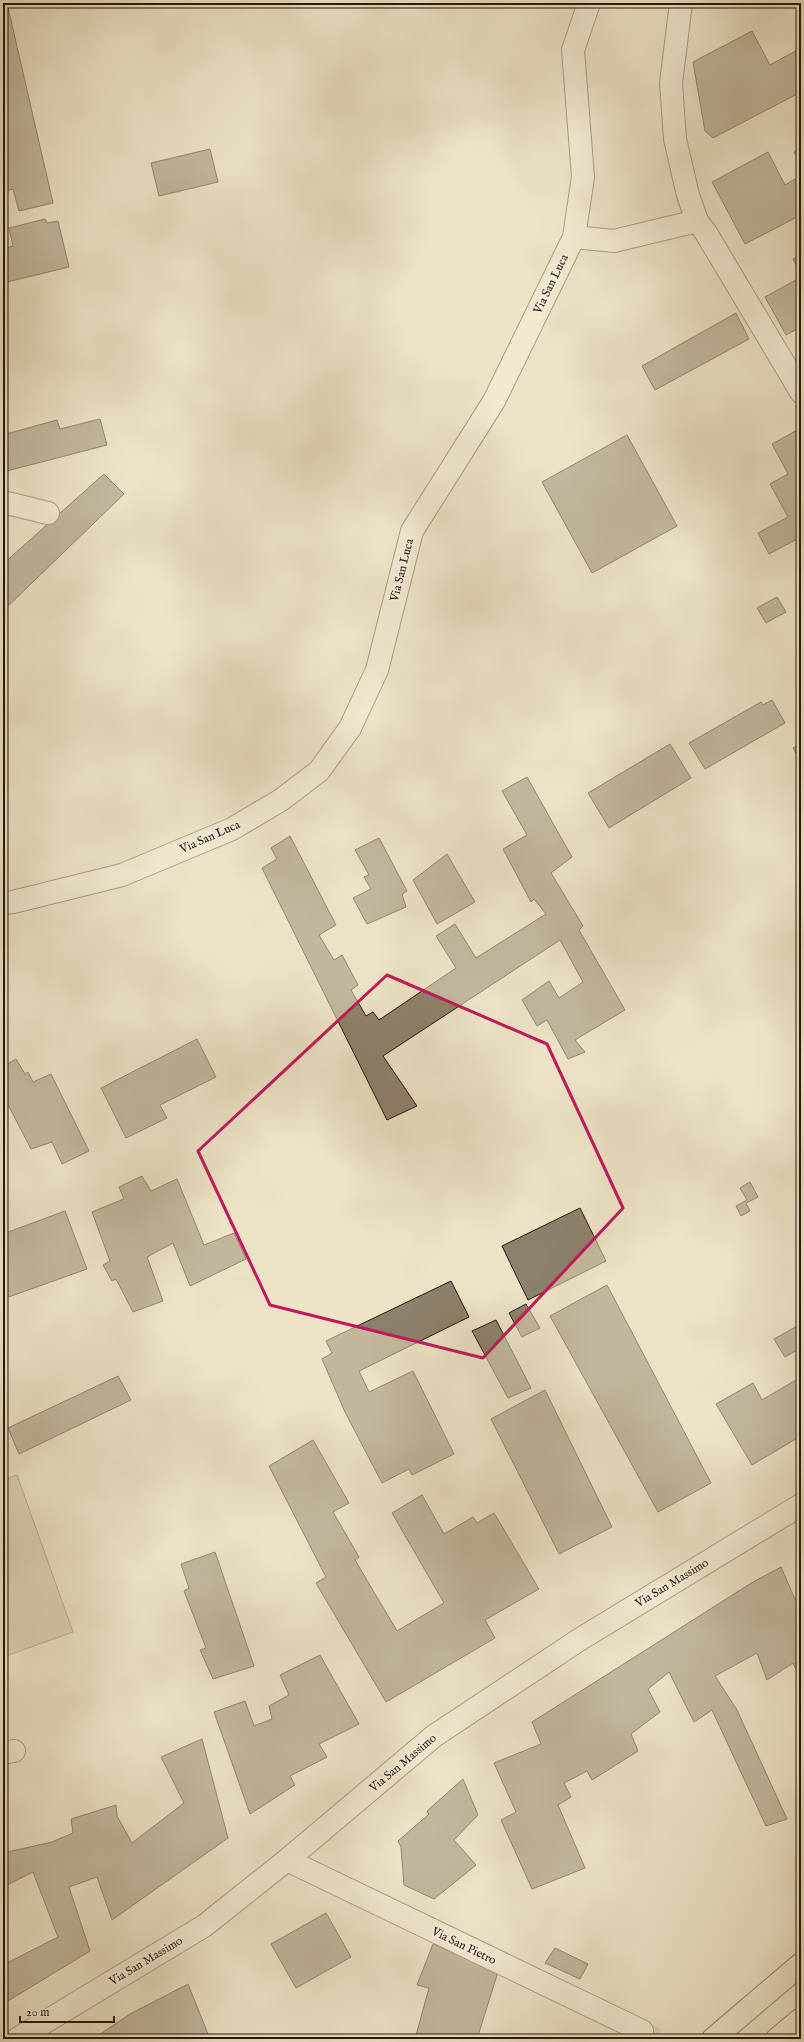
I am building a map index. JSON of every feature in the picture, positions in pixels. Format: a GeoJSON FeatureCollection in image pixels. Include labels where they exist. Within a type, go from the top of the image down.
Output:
{"type":"FeatureCollection","features":[{"type":"Feature","properties":{"kind":"highway"},"geometry":{"type":"LineString","coordinates":[[713,2039],[801,1964]]}},
{"type":"Feature","properties":{"kind":"highway"},"geometry":{"type":"LineString","coordinates":[[777,2039],[801,2018]]}},
{"type":"Feature","properties":{"kind":"street","name":"Via San Luca"},"geometry":{"type":"LineString","coordinates":[[3,903],[122,875],[232,829],[281,800],[319,771],[350,728],[377,670],[412,531],[494,400],[574,237],[583,177],[573,50],[589,3]]}},
{"type":"Feature","properties":{"kind":"street"},"geometry":{"type":"LineString","coordinates":[[681,3],[671,83],[675,139],[688,195],[697,221],[706,233],[801,392]]}},
{"type":"Feature","properties":{"kind":"street"},"geometry":{"type":"LineString","coordinates":[[574,237],[614,241],[697,221]]}},
{"type":"Feature","properties":{"kind":"street"},"geometry":{"type":"LineString","coordinates":[[3,502],[48,513]]}},
{"type":"Feature","properties":{"kind":"street","name":"Via San Massimo"},"geometry":{"type":"LineString","coordinates":[[17,2039],[204,1926],[287,1860],[434,1736],[582,1638],[801,1505]]}},
{"type":"Feature","properties":{"kind":"street","name":"Via San Pietro"},"geometry":{"type":"LineString","coordinates":[[287,1860],[642,2031]]}},
{"type":"Feature","properties":{"kind":"highlighted area"},"geometry":{"type":"Polygon","coordinates":[[[387,975],[547,1044],[623,1208],[483,1358],[270,1305],[198,1151],[387,975]]]}},
{"type":"Feature","properties":{"kind":"shaded area"},"geometry":{"type":"Polygon","coordinates":[[[17,1475],[73,1632],[3,1657],[3,1480],[17,1475]]]}},
{"type":"Feature","properties":{"kind":"building"},"geometry":{"type":"Polygon","coordinates":[[[3,3],[7,3],[53,203],[19,211],[13,189],[3,192],[3,119],[5,118],[3,112],[3,3]]]}},
{"type":"Feature","properties":{"kind":"building"},"geometry":{"type":"Polygon","coordinates":[[[759,3],[784,3],[783,7],[759,3]]]}},
{"type":"Feature","properties":{"kind":"building"},"geometry":{"type":"Polygon","coordinates":[[[752,31],[770,65],[801,48],[801,92],[713,138],[705,131],[693,62],[752,31]]]}},
{"type":"Feature","properties":{"kind":"building"},"geometry":{"type":"Polygon","coordinates":[[[801,148],[801,163],[794,152],[801,148]]]}},
{"type":"Feature","properties":{"kind":"building"},"geometry":{"type":"Polygon","coordinates":[[[210,149],[218,182],[159,196],[151,163],[210,149]]]}},
{"type":"Feature","properties":{"kind":"building"},"geometry":{"type":"Polygon","coordinates":[[[768,152],[785,185],[795,179],[801,190],[801,215],[745,244],[712,182],[768,152]]]}},
{"type":"Feature","properties":{"kind":"building"},"geometry":{"type":"Polygon","coordinates":[[[45,219],[47,223],[58,221],[69,267],[3,283],[3,249],[13,246],[9,228],[45,219]]]}},
{"type":"Feature","properties":{"kind":"building"},"geometry":{"type":"Polygon","coordinates":[[[801,255],[801,274],[793,259],[801,255]]]}},
{"type":"Feature","properties":{"kind":"building"},"geometry":{"type":"Polygon","coordinates":[[[801,277],[801,327],[786,335],[765,297],[801,277]]]}},
{"type":"Feature","properties":{"kind":"building"},"geometry":{"type":"Polygon","coordinates":[[[736,313],[749,339],[655,390],[642,366],[736,313]]]}},
{"type":"Feature","properties":{"kind":"building"},"geometry":{"type":"Polygon","coordinates":[[[100,419],[107,445],[3,472],[3,446],[8,444],[6,434],[57,420],[60,429],[100,419]]]}},
{"type":"Feature","properties":{"kind":"building"},"geometry":{"type":"Polygon","coordinates":[[[801,428],[801,537],[769,554],[758,533],[788,517],[770,484],[788,474],[772,444],[801,428]]]}},
{"type":"Feature","properties":{"kind":"building"},"geometry":{"type":"Polygon","coordinates":[[[627,435],[677,526],[592,573],[542,482],[627,435]]]}},
{"type":"Feature","properties":{"kind":"building"},"geometry":{"type":"Polygon","coordinates":[[[104,474],[124,494],[5,609],[3,564],[104,474]]]}},
{"type":"Feature","properties":{"kind":"building"},"geometry":{"type":"Polygon","coordinates":[[[777,597],[786,612],[766,623],[757,608],[777,597]]]}},
{"type":"Feature","properties":{"kind":"building"},"geometry":{"type":"Polygon","coordinates":[[[772,700],[785,723],[705,769],[689,743],[761,702],[763,705],[772,700]]]}},
{"type":"Feature","properties":{"kind":"building"},"geometry":{"type":"Polygon","coordinates":[[[801,743],[801,762],[793,748],[801,743]]]}},
{"type":"Feature","properties":{"kind":"building"},"geometry":{"type":"Polygon","coordinates":[[[670,744],[691,778],[609,828],[588,793],[670,744]]]}},
{"type":"Feature","properties":{"kind":"building"},"geometry":{"type":"Polygon","coordinates":[[[527,777],[572,857],[551,873],[583,926],[579,930],[625,1010],[575,1040],[585,1052],[568,1059],[547,1020],[537,1026],[522,1000],[549,981],[559,998],[583,982],[560,940],[383,1056],[417,1106],[387,1120],[262,868],[277,859],[271,848],[290,836],[336,925],[319,935],[334,960],[342,955],[358,985],[351,990],[366,1016],[373,1012],[379,1020],[456,968],[436,936],[455,924],[476,958],[546,914],[534,899],[531,902],[503,849],[527,835],[502,791],[527,777]]]}},
{"type":"Feature","properties":{"kind":"building"},"geometry":{"type":"Polygon","coordinates":[[[379,838],[407,891],[402,894],[406,907],[367,924],[353,898],[371,889],[364,877],[369,875],[355,850],[379,838]]]}},
{"type":"Feature","properties":{"kind":"building"},"geometry":{"type":"Polygon","coordinates":[[[447,854],[475,902],[437,924],[413,880],[447,854]]]}},
{"type":"Feature","properties":{"kind":"building"},"geometry":{"type":"Polygon","coordinates":[[[197,1039],[216,1077],[160,1105],[167,1118],[126,1138],[101,1088],[197,1039]]]}},
{"type":"Feature","properties":{"kind":"building"},"geometry":{"type":"Polygon","coordinates":[[[16,1059],[25,1074],[28,1072],[33,1082],[51,1074],[89,1151],[62,1164],[52,1142],[31,1149],[3,1095],[3,1065],[4,1066],[16,1059]]]}},
{"type":"Feature","properties":{"kind":"building"},"geometry":{"type":"Polygon","coordinates":[[[142,1176],[151,1191],[177,1179],[204,1245],[234,1233],[246,1259],[190,1286],[173,1243],[147,1257],[163,1301],[133,1312],[116,1279],[112,1281],[103,1265],[110,1261],[92,1212],[124,1199],[119,1187],[142,1176]]]}},
{"type":"Feature","properties":{"kind":"building"},"geometry":{"type":"Polygon","coordinates":[[[750,1182],[758,1197],[746,1203],[750,1211],[741,1216],[736,1206],[747,1200],[740,1188],[750,1182]]]}},
{"type":"Feature","properties":{"kind":"building"},"geometry":{"type":"Polygon","coordinates":[[[580,1208],[606,1261],[528,1300],[502,1246],[580,1208]]]}},
{"type":"Feature","properties":{"kind":"building"},"geometry":{"type":"Polygon","coordinates":[[[65,1211],[87,1269],[3,1299],[3,1234],[65,1211]]]}},
{"type":"Feature","properties":{"kind":"building"},"geometry":{"type":"Polygon","coordinates":[[[451,1281],[469,1317],[359,1371],[369,1392],[413,1371],[454,1454],[412,1475],[409,1469],[382,1483],[345,1412],[322,1359],[332,1353],[326,1341],[451,1281]]]}},
{"type":"Feature","properties":{"kind":"building"},"geometry":{"type":"Polygon","coordinates":[[[607,1285],[711,1483],[658,1512],[550,1316],[607,1285]]]}},
{"type":"Feature","properties":{"kind":"building"},"geometry":{"type":"Polygon","coordinates":[[[526,1304],[540,1328],[522,1337],[509,1313],[526,1304]]]}},
{"type":"Feature","properties":{"kind":"building"},"geometry":{"type":"Polygon","coordinates":[[[496,1320],[531,1388],[508,1398],[472,1331],[496,1320]]]}},
{"type":"Feature","properties":{"kind":"building"},"geometry":{"type":"Polygon","coordinates":[[[801,1324],[801,1348],[785,1357],[774,1339],[801,1324]]]}},
{"type":"Feature","properties":{"kind":"building"},"geometry":{"type":"Polygon","coordinates":[[[118,1376],[131,1400],[19,1454],[8,1428],[118,1376]]]}},
{"type":"Feature","properties":{"kind":"building"},"geometry":{"type":"Polygon","coordinates":[[[801,1377],[801,1436],[752,1465],[716,1404],[753,1383],[762,1400],[801,1377]]]}},
{"type":"Feature","properties":{"kind":"building"},"geometry":{"type":"Polygon","coordinates":[[[545,1390],[612,1527],[559,1554],[491,1419],[545,1390]]]}},
{"type":"Feature","properties":{"kind":"building"},"geometry":{"type":"Polygon","coordinates":[[[313,1440],[349,1503],[333,1512],[359,1557],[355,1560],[397,1631],[444,1603],[392,1513],[422,1495],[444,1534],[473,1517],[477,1523],[494,1513],[539,1589],[485,1620],[495,1638],[386,1702],[316,1583],[326,1577],[269,1466],[313,1440]]]}},
{"type":"Feature","properties":{"kind":"building"},"geometry":{"type":"Polygon","coordinates":[[[215,1552],[254,1666],[213,1679],[200,1650],[206,1648],[184,1591],[189,1588],[181,1564],[215,1552]]]}},
{"type":"Feature","properties":{"kind":"building"},"geometry":{"type":"Polygon","coordinates":[[[781,1567],[801,1613],[801,1680],[793,1663],[767,1680],[757,1653],[715,1676],[737,1710],[787,1819],[766,1826],[712,1710],[694,1722],[669,1672],[648,1689],[660,1712],[631,1734],[638,1751],[592,1780],[587,1771],[564,1783],[571,1797],[558,1805],[585,1868],[532,1889],[501,1820],[516,1812],[494,1763],[541,1744],[532,1722],[753,1582],[781,1567]]]}},
{"type":"Feature","properties":{"kind":"building"},"geometry":{"type":"Polygon","coordinates":[[[320,1655],[359,1724],[319,1744],[327,1757],[290,1776],[295,1785],[250,1814],[214,1712],[245,1701],[254,1726],[272,1719],[269,1706],[289,1695],[280,1675],[320,1655]]]}},
{"type":"Feature","properties":{"kind":"building"},"geometry":{"type":"Polygon","coordinates":[[[202,1739],[228,1838],[112,1920],[97,1877],[69,1887],[90,1951],[3,2004],[3,1965],[58,1937],[33,1872],[3,1887],[3,1853],[52,1842],[73,1833],[71,1819],[116,1805],[117,1816],[132,1843],[184,1803],[161,1757],[202,1739]]]}},
{"type":"Feature","properties":{"kind":"building"},"geometry":{"type":"Polygon","coordinates":[[[463,1779],[478,1815],[454,1840],[476,1865],[434,1899],[404,1885],[401,1847],[398,1841],[429,1814],[427,1811],[463,1779]]]}},
{"type":"Feature","properties":{"kind":"building"},"geometry":{"type":"Polygon","coordinates":[[[326,1913],[351,1957],[296,1988],[271,1944],[326,1913]]]}},
{"type":"Feature","properties":{"kind":"building"},"geometry":{"type":"Polygon","coordinates":[[[433,1944],[498,1972],[477,2039],[415,2039],[429,1988],[417,1985],[433,1944]]]}},
{"type":"Feature","properties":{"kind":"building"},"geometry":{"type":"Polygon","coordinates":[[[555,1948],[588,1964],[580,1979],[545,1963],[555,1948]]]}},
{"type":"Feature","properties":{"kind":"building"},"geometry":{"type":"Polygon","coordinates":[[[188,1984],[210,2039],[93,2039],[130,2014],[188,1984]]]}},
{"type":"Feature","properties":{"kind":"tunnel"},"geometry":{"type":"LineString","coordinates":[[642,2031],[656,2039]]}}]}
